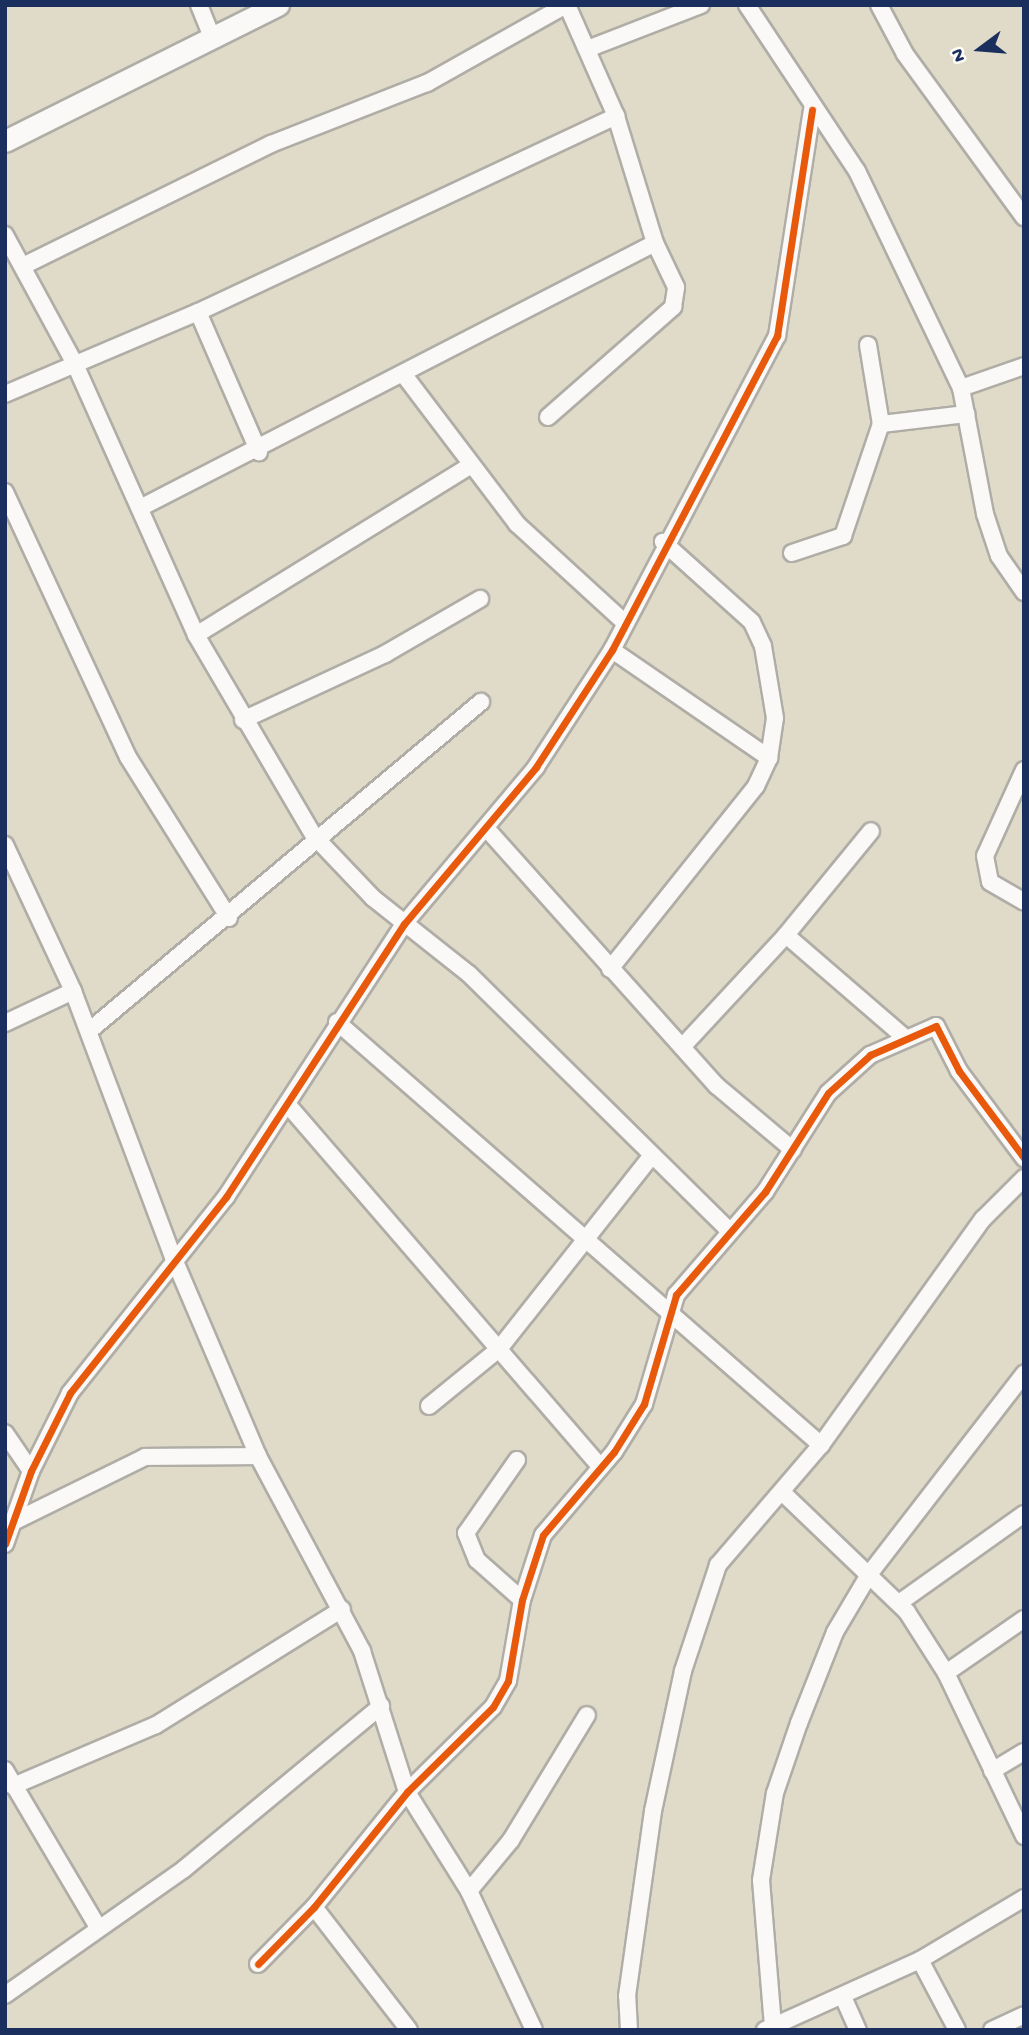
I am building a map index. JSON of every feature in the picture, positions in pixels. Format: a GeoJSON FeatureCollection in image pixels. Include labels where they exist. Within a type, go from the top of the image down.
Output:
{"type":"FeatureCollection","features":[{"type":"Feature","properties":{"kind":"street"},"geometry":{"type":"LineString","coordinates":[[200,5],[212,37]]}},
{"type":"Feature","properties":{"kind":"street"},"geometry":{"type":"LineString","coordinates":[[5,141],[278,5]]}},
{"type":"Feature","properties":{"kind":"street"},"geometry":{"type":"LineString","coordinates":[[25,265],[271,144],[427,83],[567,5],[590,48],[616,116],[655,243],[674,281],[673,307],[548,417]]}},
{"type":"Feature","properties":{"kind":"street"},"geometry":{"type":"LineString","coordinates":[[590,48],[701,5]]}},
{"type":"Feature","properties":{"kind":"street"},"geometry":{"type":"LineString","coordinates":[[747,5],[812,110],[857,171],[961,388],[985,514],[999,556],[1024,592]]}},
{"type":"Feature","properties":{"kind":"street"},"geometry":{"type":"LineString","coordinates":[[878,5],[905,54],[1024,217]]}},
{"type":"Feature","properties":{"kind":"street"},"geometry":{"type":"LineString","coordinates":[[5,1544],[31,1471],[70,1393],[226,1197],[288,1105],[337,1022],[404,924],[486,828],[572,719],[612,650],[663,542],[777,336],[812,110]]}},
{"type":"Feature","properties":{"kind":"street"},"geometry":{"type":"LineString","coordinates":[[5,394],[198,312],[616,116]]}},
{"type":"Feature","properties":{"kind":"street"},"geometry":{"type":"LineString","coordinates":[[6,237],[25,265],[75,362],[196,635],[243,720],[314,836],[404,924],[469,974],[650,1158],[730,1231]]}},
{"type":"Feature","properties":{"kind":"street"},"geometry":{"type":"LineString","coordinates":[[140,508],[259,452],[655,243]]}},
{"type":"Feature","properties":{"kind":"street"},"geometry":{"type":"LineString","coordinates":[[198,312],[259,452]]}},
{"type":"Feature","properties":{"kind":"street"},"geometry":{"type":"LineString","coordinates":[[792,553],[843,536],[881,424],[868,345]]}},
{"type":"Feature","properties":{"kind":"street"},"geometry":{"type":"LineString","coordinates":[[961,388],[1024,366]]}},
{"type":"Feature","properties":{"kind":"street"},"geometry":{"type":"LineString","coordinates":[[404,375],[468,467],[555,564],[625,623]]}},
{"type":"Feature","properties":{"kind":"street"},"geometry":{"type":"LineString","coordinates":[[881,424],[966,414]]}},
{"type":"Feature","properties":{"kind":"street"},"geometry":{"type":"LineString","coordinates":[[196,635],[468,467]]}},
{"type":"Feature","properties":{"kind":"street"},"geometry":{"type":"LineString","coordinates":[[5,492],[128,757],[229,918]]}},
{"type":"Feature","properties":{"kind":"street"},"geometry":{"type":"LineString","coordinates":[[610,969],[756,786],[769,758],[772,686],[752,622],[663,542]]}},
{"type":"Feature","properties":{"kind":"street"},"geometry":{"type":"LineString","coordinates":[[243,720],[384,654],[480,599]]}},
{"type":"Feature","properties":{"kind":"street"},"geometry":{"type":"LineString","coordinates":[[612,650],[769,758]]}},
{"type":"Feature","properties":{"kind":"street"},"geometry":{"type":"LineString","coordinates":[[89,1031],[229,918],[314,836],[481,702]]}},
{"type":"Feature","properties":{"kind":"street"},"geometry":{"type":"LineString","coordinates":[[1024,771],[985,856],[990,882],[1024,902]]}},
{"type":"Feature","properties":{"kind":"street"},"geometry":{"type":"LineString","coordinates":[[486,828],[717,1086],[793,1150]]}},
{"type":"Feature","properties":{"kind":"street"},"geometry":{"type":"LineString","coordinates":[[682,1047],[786,934],[871,831]]}},
{"type":"Feature","properties":{"kind":"street"},"geometry":{"type":"LineString","coordinates":[[5,845],[11,875],[73,991],[174,1259],[258,1455],[342,1609],[381,1706],[407,1793],[469,1891],[534,2030]]}},
{"type":"Feature","properties":{"kind":"street"},"geometry":{"type":"LineString","coordinates":[[786,934],[903,1037]]}},
{"type":"Feature","properties":{"kind":"street"},"geometry":{"type":"LineString","coordinates":[[5,1023],[73,991]]}},
{"type":"Feature","properties":{"kind":"street"},"geometry":{"type":"LineString","coordinates":[[337,1022],[592,1239],[669,1312],[821,1445]]}},
{"type":"Feature","properties":{"kind":"street"},"geometry":{"type":"LineString","coordinates":[[258,1964],[314,1907],[407,1793],[493,1707],[508,1681],[522,1600],[543,1535],[600,1467],[644,1404],[669,1312],[793,1150],[828,1093],[870,1055],[903,1037],[941,1028],[960,1071],[1024,1158]]}},
{"type":"Feature","properties":{"kind":"street"},"geometry":{"type":"LineString","coordinates":[[288,1105],[600,1467]]}},
{"type":"Feature","properties":{"kind":"street"},"geometry":{"type":"LineString","coordinates":[[429,1406],[499,1349],[592,1239],[650,1158]]}},
{"type":"Feature","properties":{"kind":"street"},"geometry":{"type":"LineString","coordinates":[[629,2030],[627,1996],[653,1811],[683,1671],[718,1565],[743,1529],[782,1492],[821,1445],[983,1219],[1024,1178]]}},
{"type":"Feature","properties":{"kind":"street"},"geometry":{"type":"LineString","coordinates":[[1024,1374],[870,1573],[835,1632],[775,1793],[761,1880],[769,2028],[844,1998],[920,1960],[1024,1898]]}},
{"type":"Feature","properties":{"kind":"street"},"geometry":{"type":"LineString","coordinates":[[5,1433],[31,1471]]}},
{"type":"Feature","properties":{"kind":"street"},"geometry":{"type":"LineString","coordinates":[[13,1522],[145,1457],[258,1455]]}},
{"type":"Feature","properties":{"kind":"street"},"geometry":{"type":"LineString","coordinates":[[517,1460],[466,1533],[477,1560],[522,1600]]}},
{"type":"Feature","properties":{"kind":"street"},"geometry":{"type":"LineString","coordinates":[[782,1492],[900,1603],[946,1673],[1024,1836]]}},
{"type":"Feature","properties":{"kind":"street"},"geometry":{"type":"LineString","coordinates":[[900,1603],[1024,1514]]}},
{"type":"Feature","properties":{"kind":"street"},"geometry":{"type":"LineString","coordinates":[[13,1786],[156,1725],[342,1609]]}},
{"type":"Feature","properties":{"kind":"street"},"geometry":{"type":"LineString","coordinates":[[946,1673],[1024,1619]]}},
{"type":"Feature","properties":{"kind":"street"},"geometry":{"type":"LineString","coordinates":[[5,1995],[97,1927],[184,1869],[381,1706]]}},
{"type":"Feature","properties":{"kind":"street"},"geometry":{"type":"LineString","coordinates":[[469,1891],[511,1840],[587,1715]]}},
{"type":"Feature","properties":{"kind":"street"},"geometry":{"type":"LineString","coordinates":[[992,1771],[1024,1752]]}},
{"type":"Feature","properties":{"kind":"street"},"geometry":{"type":"LineString","coordinates":[[5,1770],[97,1927]]}},
{"type":"Feature","properties":{"kind":"street"},"geometry":{"type":"LineString","coordinates":[[314,1907],[409,2030]]}},
{"type":"Feature","properties":{"kind":"street"},"geometry":{"type":"LineString","coordinates":[[920,1960],[957,2030]]}},
{"type":"Feature","properties":{"kind":"street"},"geometry":{"type":"LineString","coordinates":[[844,1998],[858,2030]]}},
{"type":"Feature","properties":{"kind":"street"},"geometry":{"type":"LineString","coordinates":[[992,2030],[1024,2015]]}},
{"type":"Feature","properties":{"kind":"cycle path"},"geometry":{"type":"LineString","coordinates":[[5,1544],[31,1471],[70,1393],[226,1197],[404,924],[536,767],[612,650],[777,336],[812,110]]}},
{"type":"Feature","properties":{"kind":"cycle path"},"geometry":{"type":"LineString","coordinates":[[258,1964],[314,1907],[407,1792],[493,1707],[508,1681],[522,1600],[543,1535],[614,1452],[644,1404],[676,1295],[765,1192],[828,1093],[870,1055],[936,1026],[959,1071],[1024,1158]]}}]}
